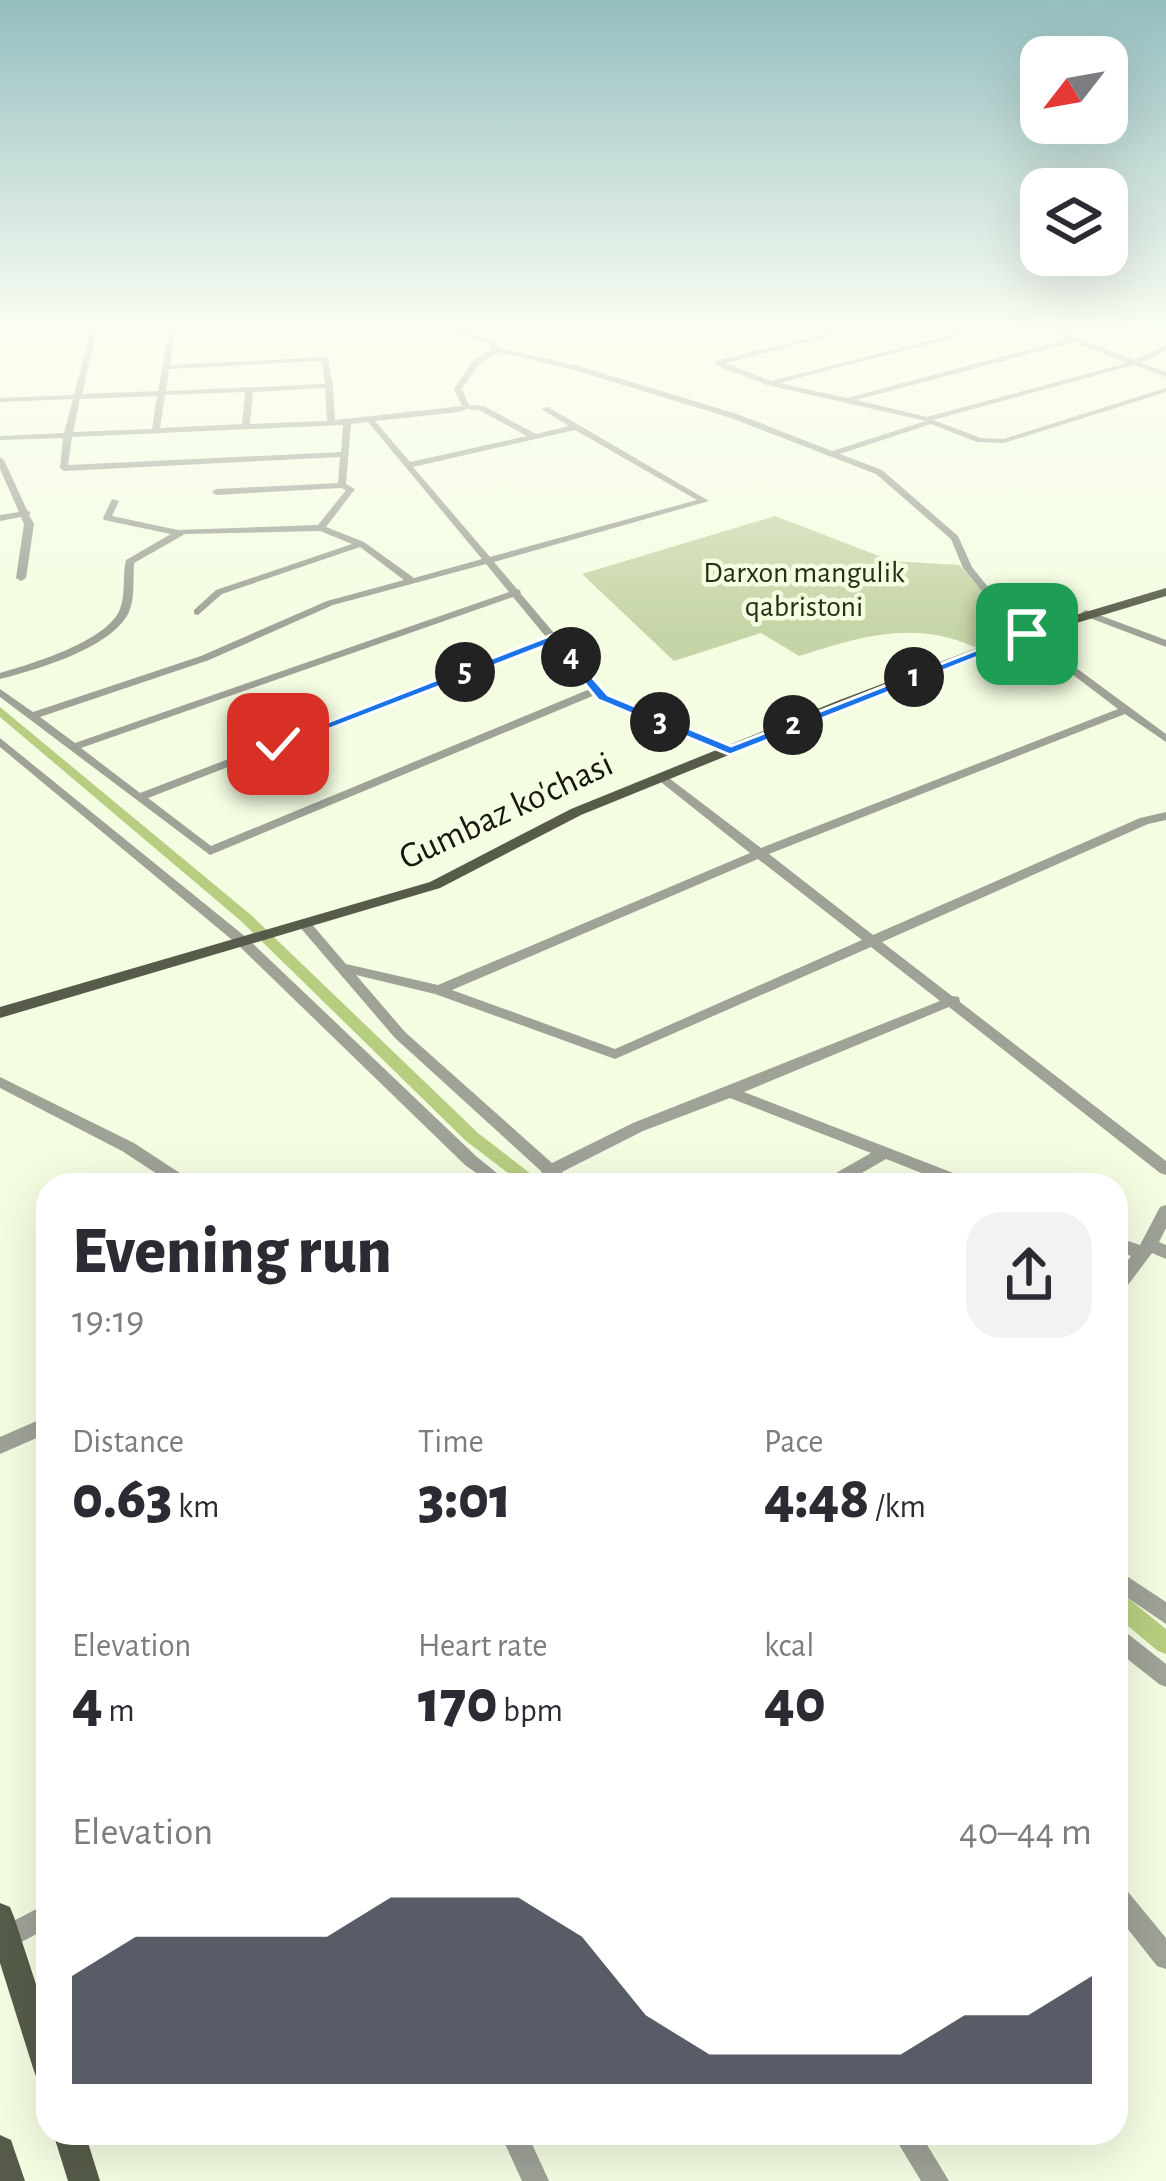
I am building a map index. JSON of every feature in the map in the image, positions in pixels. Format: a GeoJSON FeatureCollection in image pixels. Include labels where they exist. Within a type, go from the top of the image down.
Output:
{"type":"FeatureCollection","features":[{"type":"Feature","properties":{"kind":"main road","name":"Gumbaz ko'chasi"},"geometry":{"type":"LineString","coordinates":[[0,1013],[435,885],[575,812],[661,777],[1027,634],[1166,592]]}},
{"type":"Feature","properties":{"kind":"main road"},"geometry":{"type":"LineString","coordinates":[[3,1928],[36,2031]]}},
{"type":"Feature","properties":{"kind":"main road"},"geometry":{"type":"LineString","coordinates":[[73,2145],[84,2181]]}},
{"type":"Feature","properties":{"kind":"main road"},"geometry":{"type":"LineString","coordinates":[[0,2151],[9,2181]]}},
{"type":"Feature","properties":{"kind":"street"},"geometry":{"type":"LineString","coordinates":[[72,427],[60,451],[68,469],[343,454]]}},
{"type":"Feature","properties":{"kind":"street"},"geometry":{"type":"LineString","coordinates":[[154,432],[155,427]]}},
{"type":"Feature","properties":{"kind":"street"},"geometry":{"type":"LineString","coordinates":[[0,438],[267,427]]}},
{"type":"Feature","properties":{"kind":"street"},"geometry":{"type":"LineString","coordinates":[[342,485],[346,427]]}},
{"type":"Feature","properties":{"kind":"street"},"geometry":{"type":"LineString","coordinates":[[376,427],[603,698],[730,751]]}},
{"type":"Feature","properties":{"kind":"street"},"geometry":{"type":"LineString","coordinates":[[517,427],[534,436]]}},
{"type":"Feature","properties":{"kind":"street"},"geometry":{"type":"LineString","coordinates":[[34,716],[205,658],[330,603],[705,501],[576,427],[409,465]]}},
{"type":"Feature","properties":{"kind":"street"},"geometry":{"type":"LineString","coordinates":[[753,427],[894,481],[955,538],[968,568],[986,589],[1166,644]]}},
{"type":"Feature","properties":{"kind":"street"},"geometry":{"type":"LineString","coordinates":[[831,454],[912,427]]}},
{"type":"Feature","properties":{"kind":"street"},"geometry":{"type":"LineString","coordinates":[[945,427],[980,440],[1004,441],[1049,427]]}},
{"type":"Feature","properties":{"kind":"street"},"geometry":{"type":"LineString","coordinates":[[0,460],[27,513],[21,578]]}},
{"type":"Feature","properties":{"kind":"street"},"geometry":{"type":"LineString","coordinates":[[216,492],[342,485],[351,489],[321,527]]}},
{"type":"Feature","properties":{"kind":"street"},"geometry":{"type":"LineString","coordinates":[[116,501],[105,517],[175,532],[321,527],[362,544],[412,580]]}},
{"type":"Feature","properties":{"kind":"street"},"geometry":{"type":"LineString","coordinates":[[0,518],[27,513]]}},
{"type":"Feature","properties":{"kind":"street"},"geometry":{"type":"LineString","coordinates":[[0,676],[26,669],[112,627],[124,614],[129,562],[175,532]]}},
{"type":"Feature","properties":{"kind":"street"},"geometry":{"type":"LineString","coordinates":[[198,612],[218,592],[362,544]]}},
{"type":"Feature","properties":{"kind":"street"},"geometry":{"type":"LineString","coordinates":[[74,747],[517,592]]}},
{"type":"Feature","properties":{"kind":"street"},"geometry":{"type":"LineString","coordinates":[[1027,634],[1166,739]]}},
{"type":"Feature","properties":{"kind":"street"},"geometry":{"type":"LineString","coordinates":[[140,797],[554,638]]}},
{"type":"Feature","properties":{"kind":"street"},"geometry":{"type":"LineString","coordinates":[[0,692],[140,797],[205,854],[598,690]]}},
{"type":"Feature","properties":{"kind":"street"},"geometry":{"type":"LineString","coordinates":[[439,990],[758,854],[1127,709]]}},
{"type":"Feature","properties":{"kind":"street"},"geometry":{"type":"LineString","coordinates":[[0,741],[242,941],[488,1173]]}},
{"type":"Feature","properties":{"kind":"street"},"geometry":{"type":"LineString","coordinates":[[661,777],[1166,1168]]}},
{"type":"Feature","properties":{"kind":"street"},"geometry":{"type":"LineString","coordinates":[[344,968],[439,990],[615,1054],[1144,820],[1166,817]]}},
{"type":"Feature","properties":{"kind":"street"},"geometry":{"type":"LineString","coordinates":[[305,925],[400,1035],[548,1172],[638,1126],[954,1000]]}},
{"type":"Feature","properties":{"kind":"street"},"geometry":{"type":"LineString","coordinates":[[0,1082],[128,1147],[168,1173]]}},
{"type":"Feature","properties":{"kind":"street"},"geometry":{"type":"LineString","coordinates":[[730,1092],[936,1173]]}},
{"type":"Feature","properties":{"kind":"street"},"geometry":{"type":"LineString","coordinates":[[849,1173],[884,1153]]}},
{"type":"Feature","properties":{"kind":"street"},"geometry":{"type":"LineString","coordinates":[[1128,1276],[1153,1250],[1166,1210]]}},
{"type":"Feature","properties":{"kind":"street"},"geometry":{"type":"LineString","coordinates":[[0,1446],[36,1430]]}},
{"type":"Feature","properties":{"kind":"street"},"geometry":{"type":"LineString","coordinates":[[1128,1587],[1166,1614]]}},
{"type":"Feature","properties":{"kind":"street"},"geometry":{"type":"LineString","coordinates":[[1128,1647],[1166,1677]]}},
{"type":"Feature","properties":{"kind":"street"},"geometry":{"type":"LineString","coordinates":[[1128,1910],[1166,1957]]}},
{"type":"Feature","properties":{"kind":"street"},"geometry":{"type":"LineString","coordinates":[[3,1928],[36,1918]]}},
{"type":"Feature","properties":{"kind":"street"},"geometry":{"type":"LineString","coordinates":[[519,2145],[536,2181]]}},
{"type":"Feature","properties":{"kind":"street"},"geometry":{"type":"LineString","coordinates":[[912,2145],[935,2181]]}},
{"type":"Feature","properties":{"kind":"green space","name":"Darxon mangulik qabristoni"},"geometry":{"type":"Polygon","coordinates":[[[775,516],[892,561],[959,565],[989,597],[1051,618],[975,647],[930,634],[887,634],[799,656],[761,633],[674,661],[582,574],[775,516]]]}},
{"type":"Feature","properties":{"kind":"waterway"},"geometry":{"type":"LineString","coordinates":[[0,711],[246,918],[472,1137],[520,1173]]}},
{"type":"Feature","properties":{"kind":"waterway"},"geometry":{"type":"LineString","coordinates":[[1128,1612],[1166,1643]]}},
{"type":"Feature","properties":{"kind":"route"},"geometry":{"type":"LineString","coordinates":[[278,744],[554,638],[603,698],[730,751],[1027,634]]}}]}
